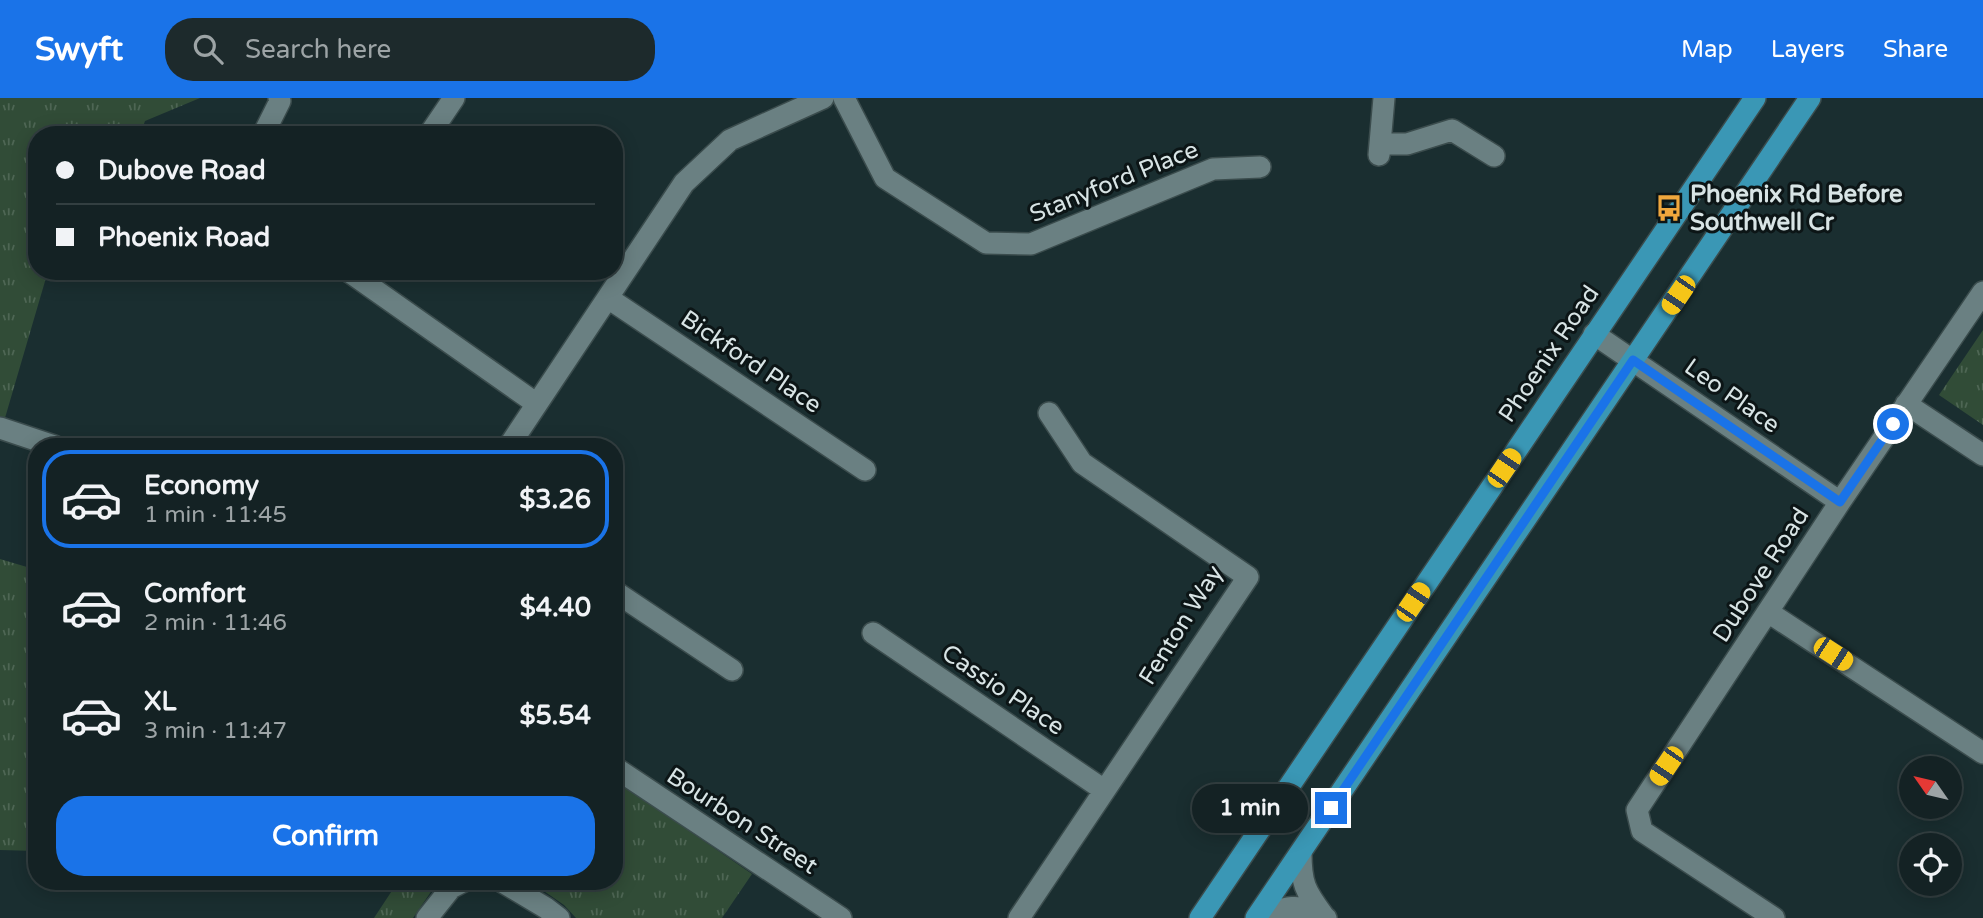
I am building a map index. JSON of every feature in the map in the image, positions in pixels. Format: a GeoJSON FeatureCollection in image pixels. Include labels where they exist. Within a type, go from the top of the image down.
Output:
{"type":"FeatureCollection","features":[{"type":"Feature","properties":{"kind":"main road","name":"Phoenix Road"},"geometry":{"type":"LineString","coordinates":[[1200,918],[1755,98]]}},
{"type":"Feature","properties":{"kind":"main road"},"geometry":{"type":"LineString","coordinates":[[1257,918],[1811,98]]}},
{"type":"Feature","properties":{"kind":"street"},"geometry":{"type":"LineString","coordinates":[[267,126],[279,98]]}},
{"type":"Feature","properties":{"kind":"street"},"geometry":{"type":"LineString","coordinates":[[435,126],[454,98]]}},
{"type":"Feature","properties":{"kind":"street"},"geometry":{"type":"LineString","coordinates":[[623,275],[684,183],[730,140],[824,98]]}},
{"type":"Feature","properties":{"kind":"street","name":"Stanyford Place"},"geometry":{"type":"LineString","coordinates":[[844,98],[885,178],[986,243],[1031,244],[1213,169],[1260,167]]}},
{"type":"Feature","properties":{"kind":"street"},"geometry":{"type":"LineString","coordinates":[[1384,98],[1379,149],[1407,144],[1452,130],[1494,156]]}},
{"type":"Feature","properties":{"kind":"street"},"geometry":{"type":"LineString","coordinates":[[361,280],[537,404]]}},
{"type":"Feature","properties":{"kind":"street"},"geometry":{"type":"LineString","coordinates":[[514,438],[620,280]]}},
{"type":"Feature","properties":{"kind":"street","name":"Dubove Road"},"geometry":{"type":"LineString","coordinates":[[1774,918],[1642,831],[1637,810],[1840,502],[1983,292]]}},
{"type":"Feature","properties":{"kind":"street","name":"Bickford Place"},"geometry":{"type":"LineString","coordinates":[[608,298],[865,470]]}},
{"type":"Feature","properties":{"kind":"street","name":"Leo Place"},"geometry":{"type":"LineString","coordinates":[[1594,334],[1840,502]]}},
{"type":"Feature","properties":{"kind":"street"},"geometry":{"type":"LineString","coordinates":[[1906,404],[1983,455]]}},
{"type":"Feature","properties":{"kind":"street","name":"Fenton Way"},"geometry":{"type":"LineString","coordinates":[[1019,918],[1248,577],[1082,463],[1049,413]]}},
{"type":"Feature","properties":{"kind":"street"},"geometry":{"type":"LineString","coordinates":[[0,428],[30,438]]}},
{"type":"Feature","properties":{"kind":"street"},"geometry":{"type":"LineString","coordinates":[[623,597],[732,670]]}},
{"type":"Feature","properties":{"kind":"street"},"geometry":{"type":"LineString","coordinates":[[1768,612],[1983,753]]}},
{"type":"Feature","properties":{"kind":"street","name":"Cassio Place"},"geometry":{"type":"LineString","coordinates":[[873,633],[1104,790]]}},
{"type":"Feature","properties":{"kind":"street","name":"Bourbon Street"},"geometry":{"type":"LineString","coordinates":[[623,773],[841,918]]}},
{"type":"Feature","properties":{"kind":"street"},"geometry":{"type":"LineString","coordinates":[[1301,853],[1302,883],[1325,917]]}},
{"type":"Feature","properties":{"kind":"street"},"geometry":{"type":"LineString","coordinates":[[427,918],[449,890]]}},
{"type":"Feature","properties":{"kind":"street"},"geometry":{"type":"LineString","coordinates":[[516,890],[559,918]]}},
{"type":"Feature","properties":{"kind":"street"},"geometry":{"type":"LineString","coordinates":[[1257,918],[1286,906],[1296,906],[1325,917]]}},
{"type":"Feature","properties":{"kind":"green space"},"geometry":{"type":"Polygon","coordinates":[[[0,98],[200,98],[145,121],[143,126],[28,126],[28,280],[45,280],[0,435],[0,98]]]}},
{"type":"Feature","properties":{"kind":"green space"},"geometry":{"type":"Polygon","coordinates":[[[1983,330],[1983,425],[1939,395],[1983,330]]]}},
{"type":"Feature","properties":{"kind":"green space"},"geometry":{"type":"Polygon","coordinates":[[[0,559],[28,567],[28,851],[0,850],[0,559]]]}},
{"type":"Feature","properties":{"kind":"green space"},"geometry":{"type":"Polygon","coordinates":[[[623,785],[752,874],[722,918],[576,918],[564,905],[542,890],[623,890],[623,785]]]}},
{"type":"Feature","properties":{"kind":"green space"},"geometry":{"type":"Polygon","coordinates":[[[392,890],[432,890],[413,918],[374,918],[392,890]]]}},
{"type":"Feature","properties":{"kind":"place","name":"Phoenix Rd Before Southwell Cr"},"geometry":{"type":"Point","coordinates":[1669,208]}},
{"type":"Feature","properties":{"kind":"route"},"geometry":{"type":"LineString","coordinates":[[1331,808],[1633,360],[1840,502],[1893,424]]}}]}
